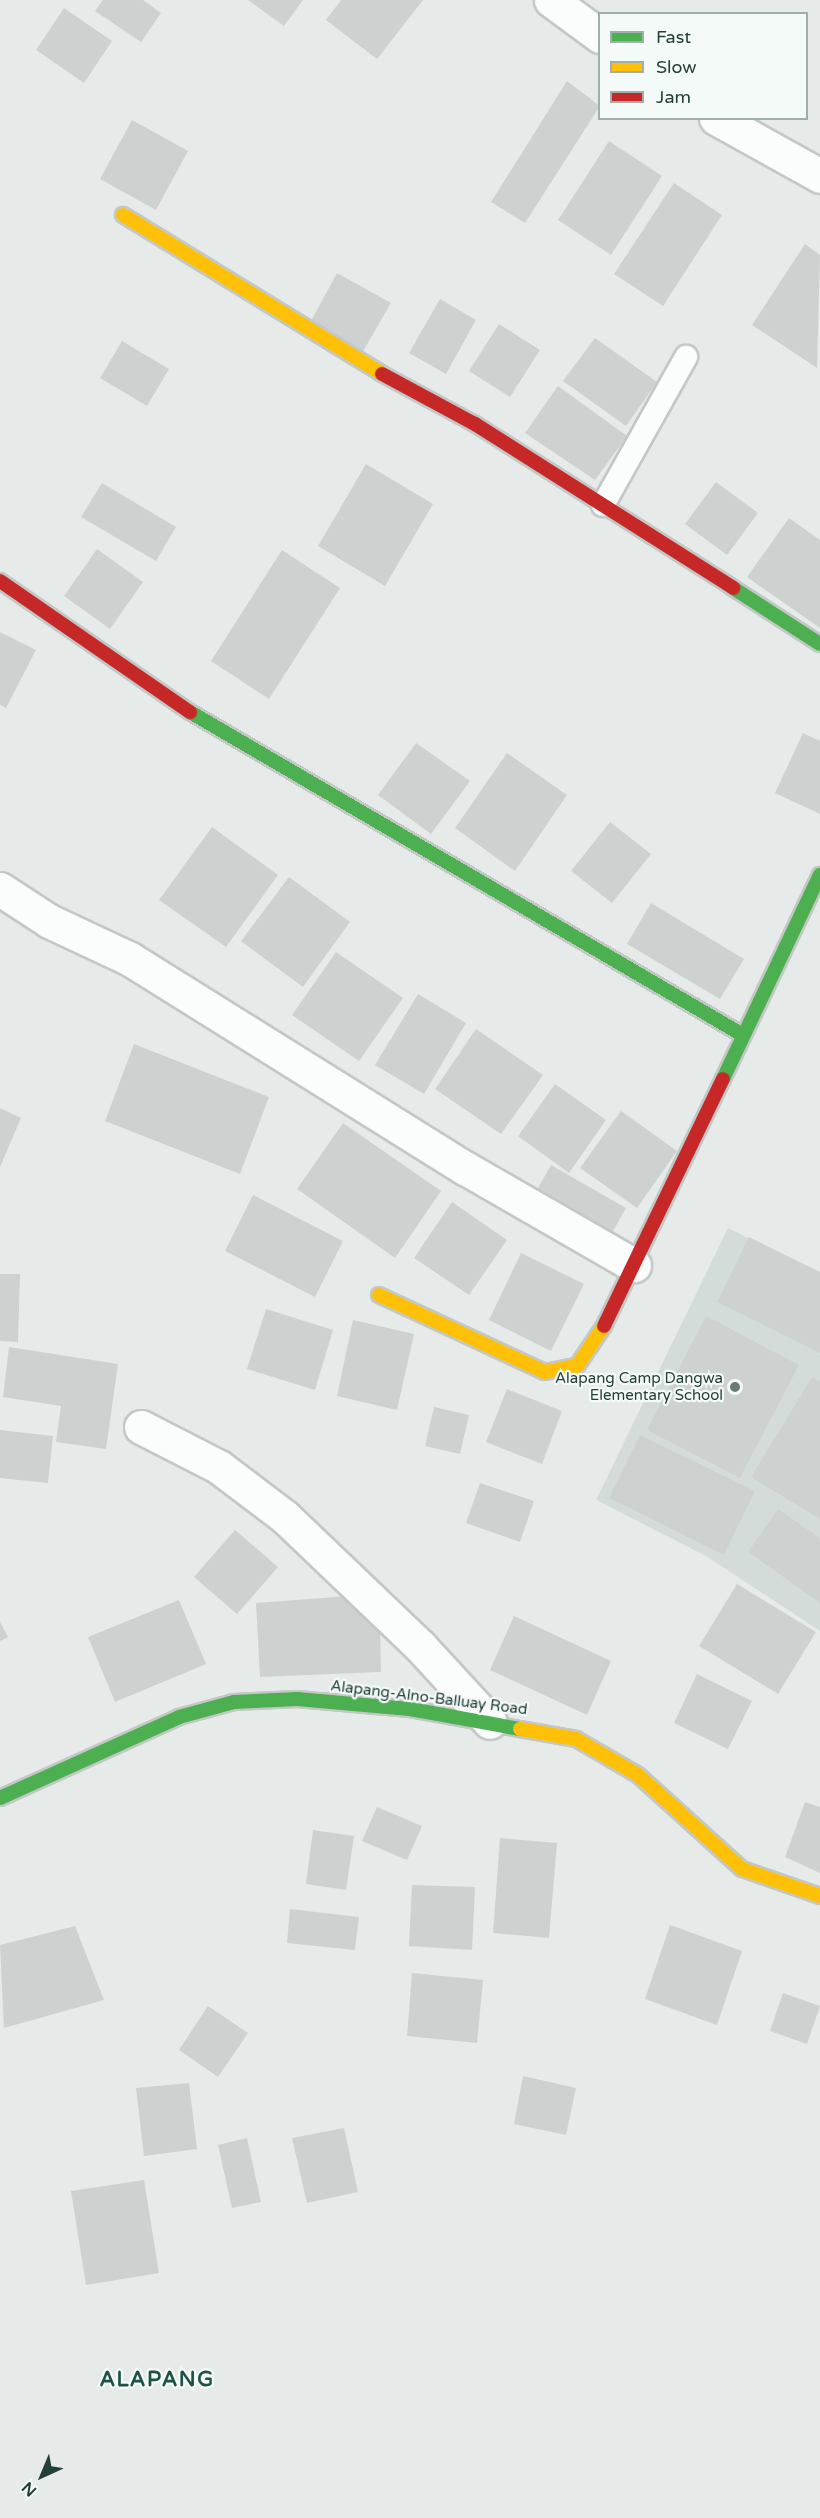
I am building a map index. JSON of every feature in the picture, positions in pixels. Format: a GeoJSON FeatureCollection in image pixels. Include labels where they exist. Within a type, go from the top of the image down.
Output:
{"type":"FeatureCollection","features":[{"type":"Feature","properties":{"kind":"street"},"geometry":{"type":"LineString","coordinates":[[551,0],[598,35]]}},
{"type":"Feature","properties":{"kind":"street"},"geometry":{"type":"LineString","coordinates":[[720,120],[820,176]]}},
{"type":"Feature","properties":{"kind":"street"},"geometry":{"type":"LineString","coordinates":[[123,215],[603,505],[820,644]]}},
{"type":"Feature","properties":{"kind":"street"},"geometry":{"type":"LineString","coordinates":[[0,581],[164,697],[741,1034]]}},
{"type":"Feature","properties":{"kind":"street"},"geometry":{"type":"LineString","coordinates":[[379,1295],[545,1371],[564,1371],[588,1355],[634,1265],[741,1034],[820,875]]}},
{"type":"Feature","properties":{"kind":"street"},"geometry":{"type":"LineString","coordinates":[[0,890],[49,921],[130,958],[465,1168],[634,1265]]}},
{"type":"Feature","properties":{"kind":"street"},"geometry":{"type":"LineString","coordinates":[[141,1427],[219,1467],[285,1517],[390,1616],[489,1722]]}},
{"type":"Feature","properties":{"kind":"street","name":"Alapang-Alno-Balluay Road"},"geometry":{"type":"LineString","coordinates":[[0,1798],[179,1717],[234,1702],[361,1703],[555,1732],[611,1756],[742,1869],[820,1896]]}},
{"type":"Feature","properties":{"kind":"lane"},"geometry":{"type":"LineString","coordinates":[[603,505],[686,357]]}},
{"type":"Feature","properties":{"kind":"shaded area","name":"Alapang Camp Dangwa Elementary School"},"geometry":{"type":"Polygon","coordinates":[[[728,1228],[820,1274],[820,1631],[706,1556],[596,1500],[728,1228]]]}},
{"type":"Feature","properties":{"kind":"building"},"geometry":{"type":"Polygon","coordinates":[[[103,0],[143,0],[161,13],[141,42],[95,11],[103,0]]]}},
{"type":"Feature","properties":{"kind":"building"},"geometry":{"type":"Polygon","coordinates":[[[248,0],[303,0],[284,26],[248,0]]]}},
{"type":"Feature","properties":{"kind":"building"},"geometry":{"type":"Polygon","coordinates":[[[341,0],[423,0],[377,59],[326,20],[341,0]]]}},
{"type":"Feature","properties":{"kind":"building"},"geometry":{"type":"Polygon","coordinates":[[[64,8],[112,41],[84,83],[36,50],[64,8]]]}},
{"type":"Feature","properties":{"kind":"building"},"geometry":{"type":"Polygon","coordinates":[[[567,81],[598,104],[598,109],[525,223],[491,202],[567,81]]]}},
{"type":"Feature","properties":{"kind":"building"},"geometry":{"type":"Polygon","coordinates":[[[132,120],[188,151],[156,210],[100,179],[132,120]]]}},
{"type":"Feature","properties":{"kind":"building"},"geometry":{"type":"Polygon","coordinates":[[[609,141],[662,176],[611,255],[558,220],[609,141]]]}},
{"type":"Feature","properties":{"kind":"building"},"geometry":{"type":"Polygon","coordinates":[[[674,183],[722,215],[663,306],[614,274],[674,183]]]}},
{"type":"Feature","properties":{"kind":"building"},"geometry":{"type":"Polygon","coordinates":[[[805,244],[820,255],[817,368],[752,325],[805,244]]]}},
{"type":"Feature","properties":{"kind":"building"},"geometry":{"type":"Polygon","coordinates":[[[337,273],[391,303],[362,353],[310,323],[337,273]]]}},
{"type":"Feature","properties":{"kind":"building"},"geometry":{"type":"Polygon","coordinates":[[[440,299],[476,320],[446,374],[409,353],[440,299]]]}},
{"type":"Feature","properties":{"kind":"building"},"geometry":{"type":"Polygon","coordinates":[[[499,324],[540,350],[510,397],[469,371],[499,324]]]}},
{"type":"Feature","properties":{"kind":"building"},"geometry":{"type":"Polygon","coordinates":[[[595,338],[657,382],[626,426],[563,381],[595,338]]]}},
{"type":"Feature","properties":{"kind":"building"},"geometry":{"type":"Polygon","coordinates":[[[122,341],[169,369],[147,406],[100,378],[122,341]]]}},
{"type":"Feature","properties":{"kind":"building"},"geometry":{"type":"Polygon","coordinates":[[[558,386],[627,436],[595,480],[525,433],[558,386]]]}},
{"type":"Feature","properties":{"kind":"building"},"geometry":{"type":"Polygon","coordinates":[[[366,464],[433,504],[385,586],[318,546],[366,464]]]}},
{"type":"Feature","properties":{"kind":"building"},"geometry":{"type":"Polygon","coordinates":[[[716,482],[758,513],[727,555],[685,524],[716,482]]]}},
{"type":"Feature","properties":{"kind":"building"},"geometry":{"type":"Polygon","coordinates":[[[102,483],[176,527],[156,561],[81,517],[102,483]]]}},
{"type":"Feature","properties":{"kind":"building"},"geometry":{"type":"Polygon","coordinates":[[[789,518],[820,540],[820,628],[747,577],[789,518]]]}},
{"type":"Feature","properties":{"kind":"building"},"geometry":{"type":"Polygon","coordinates":[[[97,549],[143,582],[110,629],[64,596],[97,549]]]}},
{"type":"Feature","properties":{"kind":"building"},"geometry":{"type":"Polygon","coordinates":[[[282,550],[340,588],[269,699],[211,661],[282,550]]]}},
{"type":"Feature","properties":{"kind":"building"},"geometry":{"type":"Polygon","coordinates":[[[0,632],[36,650],[6,708],[0,705],[0,632]]]}},
{"type":"Feature","properties":{"kind":"building"},"geometry":{"type":"Polygon","coordinates":[[[803,733],[820,741],[820,814],[775,793],[803,733]]]}},
{"type":"Feature","properties":{"kind":"building"},"geometry":{"type":"Polygon","coordinates":[[[416,743],[470,781],[431,834],[378,795],[416,743]]]}},
{"type":"Feature","properties":{"kind":"building"},"geometry":{"type":"Polygon","coordinates":[[[507,753],[567,795],[515,871],[455,828],[507,753]]]}},
{"type":"Feature","properties":{"kind":"building"},"geometry":{"type":"Polygon","coordinates":[[[610,822],[651,854],[612,903],[571,871],[610,822]]]}},
{"type":"Feature","properties":{"kind":"building"},"geometry":{"type":"Polygon","coordinates":[[[212,827],[278,875],[226,947],[159,900],[212,827]]]}},
{"type":"Feature","properties":{"kind":"building"},"geometry":{"type":"Polygon","coordinates":[[[289,877],[350,922],[303,987],[241,941],[289,877]]]}},
{"type":"Feature","properties":{"kind":"building"},"geometry":{"type":"Polygon","coordinates":[[[651,903],[744,959],[720,999],[627,944],[651,903]]]}},
{"type":"Feature","properties":{"kind":"building"},"geometry":{"type":"Polygon","coordinates":[[[336,952],[403,998],[359,1061],[292,1015],[336,952]]]}},
{"type":"Feature","properties":{"kind":"building"},"geometry":{"type":"Polygon","coordinates":[[[418,994],[466,1023],[424,1094],[375,1065],[418,994]]]}},
{"type":"Feature","properties":{"kind":"building"},"geometry":{"type":"Polygon","coordinates":[[[476,1029],[543,1075],[501,1134],[435,1089],[476,1029]]]}},
{"type":"Feature","properties":{"kind":"building"},"geometry":{"type":"Polygon","coordinates":[[[134,1044],[269,1097],[240,1174],[105,1121],[134,1044]]]}},
{"type":"Feature","properties":{"kind":"building"},"geometry":{"type":"Polygon","coordinates":[[[555,1084],[606,1120],[569,1173],[518,1136],[555,1084]]]}},
{"type":"Feature","properties":{"kind":"building"},"geometry":{"type":"Polygon","coordinates":[[[0,1108],[21,1118],[0,1167],[0,1108]]]}},
{"type":"Feature","properties":{"kind":"building"},"geometry":{"type":"Polygon","coordinates":[[[621,1111],[677,1151],[637,1208],[580,1168],[621,1111]]]}},
{"type":"Feature","properties":{"kind":"building"},"geometry":{"type":"Polygon","coordinates":[[[343,1123],[441,1191],[395,1258],[297,1189],[343,1123]]]}},
{"type":"Feature","properties":{"kind":"building"},"geometry":{"type":"Polygon","coordinates":[[[551,1165],[626,1208],[608,1240],[533,1197],[551,1165]]]}},
{"type":"Feature","properties":{"kind":"building"},"geometry":{"type":"Polygon","coordinates":[[[253,1195],[343,1241],[315,1297],[225,1251],[253,1195]]]}},
{"type":"Feature","properties":{"kind":"building"},"geometry":{"type":"Polygon","coordinates":[[[452,1202],[507,1240],[469,1295],[414,1258],[452,1202]]]}},
{"type":"Feature","properties":{"kind":"building"},"geometry":{"type":"Polygon","coordinates":[[[749,1237],[820,1272],[820,1353],[717,1302],[749,1237]]]}},
{"type":"Feature","properties":{"kind":"building"},"geometry":{"type":"Polygon","coordinates":[[[521,1253],[584,1284],[551,1351],[489,1320],[521,1253]]]}},
{"type":"Feature","properties":{"kind":"building"},"geometry":{"type":"Polygon","coordinates":[[[0,1274],[20,1274],[18,1342],[0,1341],[0,1274]]]}},
{"type":"Feature","properties":{"kind":"building"},"geometry":{"type":"Polygon","coordinates":[[[266,1309],[333,1330],[315,1390],[247,1369],[266,1309]]]}},
{"type":"Feature","properties":{"kind":"building"},"geometry":{"type":"Polygon","coordinates":[[[706,1316],[799,1365],[740,1478],[647,1430],[706,1316]]]}},
{"type":"Feature","properties":{"kind":"building"},"geometry":{"type":"Polygon","coordinates":[[[353,1320],[414,1334],[397,1410],[337,1396],[353,1320]]]}},
{"type":"Feature","properties":{"kind":"building"},"geometry":{"type":"Polygon","coordinates":[[[9,1347],[118,1364],[106,1449],[56,1442],[61,1406],[3,1397],[9,1347]]]}},
{"type":"Feature","properties":{"kind":"building"},"geometry":{"type":"Polygon","coordinates":[[[812,1377],[820,1382],[820,1519],[751,1477],[812,1377]]]}},
{"type":"Feature","properties":{"kind":"building"},"geometry":{"type":"Polygon","coordinates":[[[507,1389],[562,1411],[542,1464],[486,1442],[507,1389]]]}},
{"type":"Feature","properties":{"kind":"building"},"geometry":{"type":"Polygon","coordinates":[[[434,1407],[469,1415],[460,1454],[425,1446],[434,1407]]]}},
{"type":"Feature","properties":{"kind":"building"},"geometry":{"type":"Polygon","coordinates":[[[0,1430],[53,1436],[48,1483],[0,1478],[0,1430]]]}},
{"type":"Feature","properties":{"kind":"building"},"geometry":{"type":"Polygon","coordinates":[[[640,1435],[755,1491],[724,1555],[609,1498],[640,1435]]]}},
{"type":"Feature","properties":{"kind":"building"},"geometry":{"type":"Polygon","coordinates":[[[480,1483],[534,1501],[520,1542],[466,1523],[480,1483]]]}},
{"type":"Feature","properties":{"kind":"building"},"geometry":{"type":"Polygon","coordinates":[[[778,1509],[820,1538],[820,1603],[748,1552],[778,1509]]]}},
{"type":"Feature","properties":{"kind":"building"},"geometry":{"type":"Polygon","coordinates":[[[235,1530],[278,1567],[237,1614],[194,1577],[235,1530]]]}},
{"type":"Feature","properties":{"kind":"building"},"geometry":{"type":"Polygon","coordinates":[[[737,1584],[816,1632],[778,1694],[699,1646],[737,1584]]]}},
{"type":"Feature","properties":{"kind":"building"},"geometry":{"type":"Polygon","coordinates":[[[349,1596],[380,1626],[381,1672],[260,1677],[256,1603],[349,1596]]]}},
{"type":"Feature","properties":{"kind":"building"},"geometry":{"type":"Polygon","coordinates":[[[179,1600],[206,1664],[115,1702],[88,1637],[179,1600]]]}},
{"type":"Feature","properties":{"kind":"building"},"geometry":{"type":"Polygon","coordinates":[[[514,1616],[611,1661],[587,1715],[490,1670],[514,1616]]]}},
{"type":"Feature","properties":{"kind":"building"},"geometry":{"type":"Polygon","coordinates":[[[0,1622],[8,1637],[0,1641],[0,1622]]]}},
{"type":"Feature","properties":{"kind":"building"},"geometry":{"type":"Polygon","coordinates":[[[697,1674],[752,1701],[728,1749],[674,1723],[697,1674]]]}},
{"type":"Feature","properties":{"kind":"building"},"geometry":{"type":"Polygon","coordinates":[[[805,1802],[820,1807],[820,1873],[785,1857],[805,1802]]]}},
{"type":"Feature","properties":{"kind":"building"},"geometry":{"type":"Polygon","coordinates":[[[377,1807],[422,1826],[407,1860],[362,1841],[377,1807]]]}},
{"type":"Feature","properties":{"kind":"building"},"geometry":{"type":"Polygon","coordinates":[[[313,1830],[354,1836],[346,1890],[306,1884],[313,1830]]]}},
{"type":"Feature","properties":{"kind":"building"},"geometry":{"type":"Polygon","coordinates":[[[500,1838],[557,1843],[549,1938],[493,1933],[500,1838]]]}},
{"type":"Feature","properties":{"kind":"building"},"geometry":{"type":"Polygon","coordinates":[[[412,1885],[475,1887],[472,1950],[409,1946],[412,1885]]]}},
{"type":"Feature","properties":{"kind":"building"},"geometry":{"type":"Polygon","coordinates":[[[290,1909],[359,1917],[355,1950],[287,1943],[290,1909]]]}},
{"type":"Feature","properties":{"kind":"building"},"geometry":{"type":"Polygon","coordinates":[[[670,1925],[742,1951],[717,2025],[645,1999],[670,1925]]]}},
{"type":"Feature","properties":{"kind":"building"},"geometry":{"type":"Polygon","coordinates":[[[75,1926],[104,2000],[4,2028],[0,1945],[75,1926]]]}},
{"type":"Feature","properties":{"kind":"building"},"geometry":{"type":"Polygon","coordinates":[[[412,1973],[483,1980],[477,2043],[407,2036],[412,1973]]]}},
{"type":"Feature","properties":{"kind":"building"},"geometry":{"type":"Polygon","coordinates":[[[783,1993],[820,2006],[807,2044],[770,2031],[783,1993]]]}},
{"type":"Feature","properties":{"kind":"building"},"geometry":{"type":"Polygon","coordinates":[[[208,2006],[248,2033],[218,2077],[179,2050],[208,2006]]]}},
{"type":"Feature","properties":{"kind":"building"},"geometry":{"type":"Polygon","coordinates":[[[523,2076],[576,2088],[566,2135],[514,2124],[523,2076]]]}},
{"type":"Feature","properties":{"kind":"building"},"geometry":{"type":"Polygon","coordinates":[[[189,2083],[197,2149],[144,2156],[136,2088],[189,2083]]]}},
{"type":"Feature","properties":{"kind":"building"},"geometry":{"type":"Polygon","coordinates":[[[344,2128],[358,2192],[307,2203],[292,2138],[344,2128]]]}},
{"type":"Feature","properties":{"kind":"building"},"geometry":{"type":"Polygon","coordinates":[[[247,2138],[261,2202],[232,2208],[218,2145],[247,2138]]]}},
{"type":"Feature","properties":{"kind":"building"},"geometry":{"type":"Polygon","coordinates":[[[144,2180],[159,2273],[86,2285],[71,2191],[144,2180]]]}},
{"type":"Feature","properties":{"kind":"traffic: fast"},"geometry":{"type":"LineString","coordinates":[[733,588],[820,644]]}},
{"type":"Feature","properties":{"kind":"traffic: fast"},"geometry":{"type":"LineString","coordinates":[[190,712],[741,1034]]}},
{"type":"Feature","properties":{"kind":"traffic: fast"},"geometry":{"type":"LineString","coordinates":[[723,1079],[820,875]]}},
{"type":"Feature","properties":{"kind":"traffic: fast"},"geometry":{"type":"LineString","coordinates":[[0,1798],[179,1717],[234,1702],[297,1699],[410,1709],[520,1729]]}},
{"type":"Feature","properties":{"kind":"traffic: slow"},"geometry":{"type":"LineString","coordinates":[[123,215],[382,374]]}},
{"type":"Feature","properties":{"kind":"traffic: slow"},"geometry":{"type":"LineString","coordinates":[[379,1295],[545,1372],[577,1366],[604,1326]]}},
{"type":"Feature","properties":{"kind":"traffic: slow"},"geometry":{"type":"LineString","coordinates":[[520,1729],[576,1739],[638,1775],[742,1869],[820,1896]]}},
{"type":"Feature","properties":{"kind":"traffic: jam"},"geometry":{"type":"LineString","coordinates":[[382,374],[475,424],[733,588]]}},
{"type":"Feature","properties":{"kind":"traffic: jam"},"geometry":{"type":"LineString","coordinates":[[0,581],[190,712]]}},
{"type":"Feature","properties":{"kind":"traffic: jam"},"geometry":{"type":"LineString","coordinates":[[604,1326],[723,1079]]}},
{"type":"Feature","properties":{"kind":"place","name":"Alapang Camp Dangwa Elementary School"},"geometry":{"type":"Point","coordinates":[735,1387]}},
{"type":"Feature","properties":{"kind":"district","name":"ALAPANG"},"geometry":{"type":"Point","coordinates":[157,2380]}}]}
